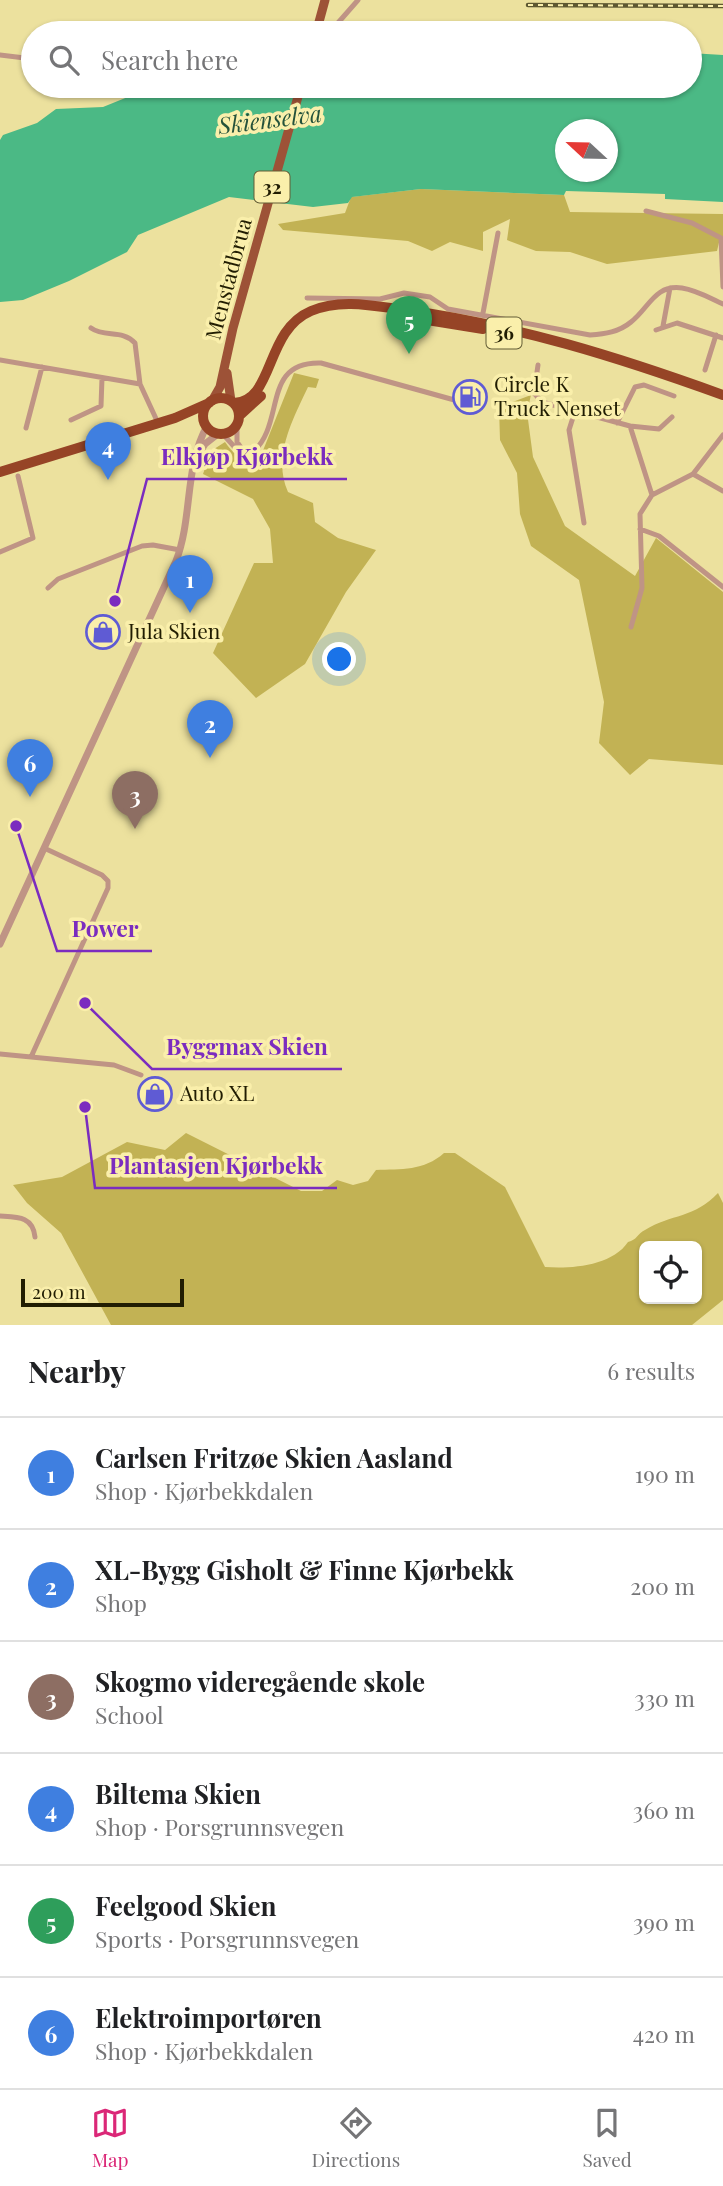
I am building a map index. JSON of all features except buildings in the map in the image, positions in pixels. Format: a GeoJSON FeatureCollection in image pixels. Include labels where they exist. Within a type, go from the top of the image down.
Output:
{"type":"FeatureCollection","features":[{"type":"Feature","properties":{"kind":"highway","name":"36"},"geometry":{"type":"LineString","coordinates":[[233,402],[247,401],[257,394],[279,340],[292,322],[323,307],[360,304],[535,333],[723,395]]}},
{"type":"Feature","properties":{"kind":"highway","name":"36"},"geometry":{"type":"LineString","coordinates":[[221,433],[258,401],[265,388],[270,362]]}},
{"type":"Feature","properties":{"kind":"highway","name":"36"},"geometry":{"type":"LineString","coordinates":[[677,381],[723,402]]}},
{"type":"Feature","properties":{"kind":"highway"},"geometry":{"type":"LineString","coordinates":[[0,472],[175,418],[223,398],[233,402],[238,420]]}},
{"type":"Feature","properties":{"kind":"highway"},"geometry":{"type":"LineString","coordinates":[[206,424],[204,410],[210,402]]}},
{"type":"Feature","properties":{"kind":"highway"},"geometry":{"type":"LineString","coordinates":[[175,418],[206,424],[221,433]]}},
{"type":"Feature","properties":{"kind":"highway"},"geometry":{"type":"LineString","coordinates":[[0,478],[58,454]]}},
{"type":"Feature","properties":{"kind":"main road"},"geometry":{"type":"LineString","coordinates":[[319,21],[325,0]]}},
{"type":"Feature","properties":{"kind":"main road","name":"Menstadbrua"},"geometry":{"type":"LineString","coordinates":[[210,402],[220,387],[244,289],[298,98]]}},
{"type":"Feature","properties":{"kind":"main road","name":"Menstadbrua"},"geometry":{"type":"LineString","coordinates":[[226,360],[233,402]]}},
{"type":"Feature","properties":{"kind":"street"},"geometry":{"type":"LineString","coordinates":[[340,21],[358,0]]}},
{"type":"Feature","properties":{"kind":"street"},"geometry":{"type":"LineString","coordinates":[[0,55],[21,58]]}},
{"type":"Feature","properties":{"kind":"street"},"geometry":{"type":"LineString","coordinates":[[646,211],[692,223],[719,236],[723,242],[723,287]]}},
{"type":"Feature","properties":{"kind":"street"},"geometry":{"type":"LineString","coordinates":[[483,313],[498,233]]}},
{"type":"Feature","properties":{"kind":"street"},"geometry":{"type":"LineString","coordinates":[[663,326],[670,288]]}},
{"type":"Feature","properties":{"kind":"street"},"geometry":{"type":"LineString","coordinates":[[307,298],[380,299],[404,293],[430,297],[448,309],[483,313],[575,333],[603,335],[629,323],[658,293],[670,288],[686,288],[723,304]]}},
{"type":"Feature","properties":{"kind":"street"},"geometry":{"type":"LineString","coordinates":[[411,314],[415,296]]}},
{"type":"Feature","properties":{"kind":"street"},"geometry":{"type":"LineString","coordinates":[[656,330],[677,323],[720,337],[705,370]]}},
{"type":"Feature","properties":{"kind":"street"},"geometry":{"type":"LineString","coordinates":[[91,328],[100,333],[125,334],[135,343],[140,384],[158,423]]}},
{"type":"Feature","properties":{"kind":"street"},"geometry":{"type":"LineString","coordinates":[[0,360],[140,384]]}},
{"type":"Feature","properties":{"kind":"street"},"geometry":{"type":"LineString","coordinates":[[245,453],[260,446],[284,379],[293,366],[304,363],[321,363],[458,401]]}},
{"type":"Feature","properties":{"kind":"street"},"geometry":{"type":"LineString","coordinates":[[538,365],[534,393],[542,402],[629,426],[659,429],[672,416]]}},
{"type":"Feature","properties":{"kind":"street"},"geometry":{"type":"LineString","coordinates":[[26,428],[42,367]]}},
{"type":"Feature","properties":{"kind":"street"},"geometry":{"type":"LineString","coordinates":[[71,420],[101,406],[102,378]]}},
{"type":"Feature","properties":{"kind":"street"},"geometry":{"type":"LineString","coordinates":[[617,423],[635,387],[644,385],[674,396]]}},
{"type":"Feature","properties":{"kind":"street"},"geometry":{"type":"LineString","coordinates":[[575,411],[569,430],[584,523]]}},
{"type":"Feature","properties":{"kind":"street"},"geometry":{"type":"LineString","coordinates":[[238,420],[237,442],[245,453]]}},
{"type":"Feature","properties":{"kind":"street"},"geometry":{"type":"LineString","coordinates":[[0,944],[180,550],[188,519],[193,462],[206,424]]}},
{"type":"Feature","properties":{"kind":"street"},"geometry":{"type":"LineString","coordinates":[[629,426],[652,495]]}},
{"type":"Feature","properties":{"kind":"street"},"geometry":{"type":"LineString","coordinates":[[193,462],[205,444],[221,433],[233,447],[245,453]]}},
{"type":"Feature","properties":{"kind":"street"},"geometry":{"type":"LineString","coordinates":[[631,627],[642,588],[640,514],[652,495],[693,474],[720,443],[723,435]]}},
{"type":"Feature","properties":{"kind":"street"},"geometry":{"type":"LineString","coordinates":[[693,474],[723,491]]}},
{"type":"Feature","properties":{"kind":"street"},"geometry":{"type":"LineString","coordinates":[[0,552],[33,538],[18,476]]}},
{"type":"Feature","properties":{"kind":"street"},"geometry":{"type":"LineString","coordinates":[[640,529],[659,536],[723,587]]}},
{"type":"Feature","properties":{"kind":"street"},"geometry":{"type":"LineString","coordinates":[[48,588],[71,574],[142,546],[180,550]]}},
{"type":"Feature","properties":{"kind":"street"},"geometry":{"type":"LineString","coordinates":[[31,1057],[108,888],[108,881],[102,875],[44,848]]}},
{"type":"Feature","properties":{"kind":"street"},"geometry":{"type":"LineString","coordinates":[[0,1054],[114,1065],[141,1075]]}},
{"type":"Feature","properties":{"kind":"street"},"geometry":{"type":"LineString","coordinates":[[0,1216],[27,1220],[33,1227],[35,1237]]}},
{"type":"Feature","properties":{"kind":"shaded area"},"geometry":{"type":"Polygon","coordinates":[[[421,189],[564,195],[570,212],[723,214],[723,239],[720,238],[717,251],[607,264],[570,252],[536,251],[507,240],[510,219],[483,232],[483,251],[450,242],[432,251],[408,241],[283,230],[278,224],[345,213],[351,197],[421,189]]]}},
{"type":"Feature","properties":{"kind":"shaded area"},"geometry":{"type":"Polygon","coordinates":[[[294,373],[319,379],[316,388],[308,387],[286,438],[282,465],[288,492],[313,503],[315,522],[338,538],[376,550],[346,592],[305,664],[256,698],[213,653],[254,563],[273,563],[270,529],[253,499],[203,474],[211,451],[225,442],[241,458],[251,459],[262,453],[294,373]]]}},
{"type":"Feature","properties":{"kind":"shaded area"},"geometry":{"type":"Polygon","coordinates":[[[531,395],[527,412],[533,457],[565,526],[635,576],[656,538],[723,592],[723,765],[649,759],[630,775],[599,743],[604,702],[579,580],[531,546],[520,514],[517,473],[500,440],[499,407],[531,395]]]}},
{"type":"Feature","properties":{"kind":"shaded area"},"geometry":{"type":"Polygon","coordinates":[[[186,1133],[301,1191],[322,1191],[337,1180],[353,1185],[368,1181],[376,1170],[412,1168],[428,1163],[444,1153],[455,1153],[505,1187],[545,1267],[578,1266],[602,1261],[621,1250],[645,1230],[701,1207],[718,1193],[723,1203],[723,1300],[692,1325],[111,1325],[61,1233],[27,1203],[13,1185],[62,1177],[127,1142],[165,1150],[186,1133]]]}},
{"type":"Feature","properties":{"kind":"water","name":"Skienselva"},"geometry":{"type":"Polygon","coordinates":[[[702,54],[723,55],[723,202],[665,199],[665,194],[566,191],[564,195],[421,189],[352,197],[348,203],[313,207],[229,197],[138,235],[127,252],[69,281],[23,300],[0,302],[0,140],[3,135],[37,123],[56,109],[103,107],[125,98],[702,98],[702,54]]]}},
{"type":"Feature","properties":{"kind":"railway"},"geometry":{"type":"LineString","coordinates":[[528,5],[723,6]]}},
{"type":"Feature","properties":{"kind":"place","name":"Feelgood Skien"},"geometry":{"type":"Point","coordinates":[409,354]}},
{"type":"Feature","properties":{"kind":"place","name":"Circle K Truck Nenset"},"geometry":{"type":"Point","coordinates":[470,397]}},
{"type":"Feature","properties":{"kind":"place","name":"Biltema Skien"},"geometry":{"type":"Point","coordinates":[108,480]}},
{"type":"Feature","properties":{"kind":"place","name":"Elkjøp Kjørbekk"},"geometry":{"type":"Point","coordinates":[115,601]}},
{"type":"Feature","properties":{"kind":"place","name":"Carlsen Fritzøe Skien Aasland"},"geometry":{"type":"Point","coordinates":[190,613]}},
{"type":"Feature","properties":{"kind":"place","name":"Jula Skien"},"geometry":{"type":"Point","coordinates":[103,632]}},
{"type":"Feature","properties":{"kind":"place","name":"XL-Bygg Gisholt & Finne Kjørbekk"},"geometry":{"type":"Point","coordinates":[210,758]}},
{"type":"Feature","properties":{"kind":"place","name":"Elektroimportøren"},"geometry":{"type":"Point","coordinates":[30,797]}},
{"type":"Feature","properties":{"kind":"place","name":"Power"},"geometry":{"type":"Point","coordinates":[16,826]}},
{"type":"Feature","properties":{"kind":"place","name":"Skogmo videregående skole"},"geometry":{"type":"Point","coordinates":[135,829]}},
{"type":"Feature","properties":{"kind":"place","name":"Byggmax Skien"},"geometry":{"type":"Point","coordinates":[85,1003]}},
{"type":"Feature","properties":{"kind":"place","name":"Auto XL"},"geometry":{"type":"Point","coordinates":[155,1094]}},
{"type":"Feature","properties":{"kind":"place","name":"Plantasjen Kjørbekk"},"geometry":{"type":"Point","coordinates":[85,1107]}}]}
